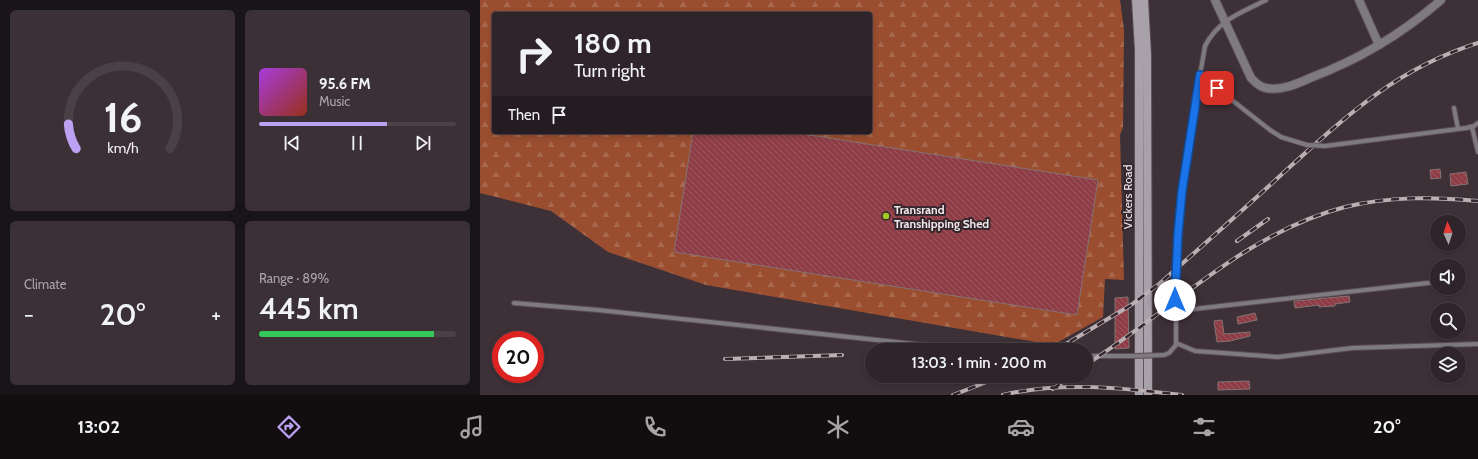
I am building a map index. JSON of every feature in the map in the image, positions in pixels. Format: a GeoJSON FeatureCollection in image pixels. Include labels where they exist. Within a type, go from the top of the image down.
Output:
{"type":"FeatureCollection","features":[{"type":"Feature","properties":{"kind":"main road","name":"Vickers Road"},"geometry":{"type":"LineString","coordinates":[[1136,0],[1138,50],[1139,395]]}},
{"type":"Feature","properties":{"kind":"main road","name":"Vickers Road"},"geometry":{"type":"LineString","coordinates":[[1144,0],[1147,55],[1148,395]]}},
{"type":"Feature","properties":{"kind":"street"},"geometry":{"type":"LineString","coordinates":[[1215,0],[1251,78],[1258,85],[1265,88],[1292,85],[1350,61],[1402,31],[1441,0]]}},
{"type":"Feature","properties":{"kind":"street"},"geometry":{"type":"LineString","coordinates":[[1358,0],[1379,45]]}},
{"type":"Feature","properties":{"kind":"lane"},"geometry":{"type":"LineString","coordinates":[[1093,356],[1164,355],[1174,349],[1176,343],[1176,311],[1174,289],[1179,227],[1188,149],[1205,46],[1216,28],[1224,21],[1266,0]]}},
{"type":"Feature","properties":{"kind":"lane"},"geometry":{"type":"LineString","coordinates":[[1200,75],[1270,130],[1288,140],[1307,145],[1325,146],[1458,129],[1472,127],[1478,123]]}},
{"type":"Feature","properties":{"kind":"lane"},"geometry":{"type":"LineString","coordinates":[[1454,108],[1458,129]]}},
{"type":"Feature","properties":{"kind":"lane"},"geometry":{"type":"LineString","coordinates":[[1472,127],[1478,152]]}},
{"type":"Feature","properties":{"kind":"lane"},"geometry":{"type":"LineString","coordinates":[[1176,311],[1430,283]]}},
{"type":"Feature","properties":{"kind":"lane"},"geometry":{"type":"LineString","coordinates":[[514,303],[598,310],[905,343]]}},
{"type":"Feature","properties":{"kind":"lane"},"geometry":{"type":"LineString","coordinates":[[1176,343],[1195,351],[1278,357],[1352,348],[1478,344]]}},
{"type":"Feature","properties":{"kind":"green space"},"geometry":{"type":"Polygon","coordinates":[[[480,0],[1120,0],[1124,30],[1123,127],[1120,135],[1124,280],[1105,279],[1103,317],[1057,343],[1041,343],[706,285],[608,252],[551,211],[480,193],[480,0]]]}},
{"type":"Feature","properties":{"kind":"building","name":"Transrand Transhipping Shed"},"geometry":{"type":"Polygon","coordinates":[[[693,134],[803,134],[1098,180],[1077,315],[674,252],[693,134]]]}},
{"type":"Feature","properties":{"kind":"building"},"geometry":{"type":"Polygon","coordinates":[[[1440,169],[1441,178],[1431,179],[1430,170],[1440,169]]]}},
{"type":"Feature","properties":{"kind":"building"},"geometry":{"type":"Polygon","coordinates":[[[1466,172],[1468,184],[1451,186],[1450,174],[1466,172]]]}},
{"type":"Feature","properties":{"kind":"building"},"geometry":{"type":"Polygon","coordinates":[[[1349,296],[1350,302],[1335,304],[1335,306],[1319,307],[1319,305],[1295,308],[1294,301],[1349,296]]]}},
{"type":"Feature","properties":{"kind":"building"},"geometry":{"type":"Polygon","coordinates":[[[1128,297],[1129,348],[1115,349],[1115,298],[1128,297]]]}},
{"type":"Feature","properties":{"kind":"building"},"geometry":{"type":"Polygon","coordinates":[[[1255,313],[1257,320],[1238,324],[1237,317],[1255,313]]]}},
{"type":"Feature","properties":{"kind":"building"},"geometry":{"type":"Polygon","coordinates":[[[1222,320],[1224,334],[1250,332],[1250,336],[1230,341],[1217,342],[1214,321],[1222,320]]]}},
{"type":"Feature","properties":{"kind":"building"},"geometry":{"type":"Polygon","coordinates":[[[1249,381],[1250,389],[1218,390],[1218,382],[1249,381]]]}},
{"type":"Feature","properties":{"kind":"railway"},"geometry":{"type":"LineString","coordinates":[[1068,343],[1131,305],[1159,284],[1327,134],[1372,97],[1421,67],[1448,54],[1478,43]]}},
{"type":"Feature","properties":{"kind":"railway"},"geometry":{"type":"LineString","coordinates":[[1093,360],[1133,333],[1203,280],[1248,250],[1295,225],[1319,215],[1362,203],[1395,199],[1428,198],[1478,201]]}},
{"type":"Feature","properties":{"kind":"railway"},"geometry":{"type":"LineString","coordinates":[[1237,241],[1268,219]]}},
{"type":"Feature","properties":{"kind":"railway"},"geometry":{"type":"LineString","coordinates":[[725,359],[842,355]]}},
{"type":"Feature","properties":{"kind":"railway"},"geometry":{"type":"LineString","coordinates":[[953,395],[984,383]]}},
{"type":"Feature","properties":{"kind":"railway"},"geometry":{"type":"LineString","coordinates":[[1053,389],[1061,383]]}},
{"type":"Feature","properties":{"kind":"railway"},"geometry":{"type":"LineString","coordinates":[[1003,395],[1047,388],[1069,387],[1115,388],[1182,395]]}},
{"type":"Feature","properties":{"kind":"place","name":"Transrand Transhipping Shed"},"geometry":{"type":"Point","coordinates":[886,216]}},
{"type":"Feature","properties":{"kind":"route"},"geometry":{"type":"LineString","coordinates":[[1175,300],[1174,289],[1182,191],[1200,75],[1217,88]]}}]}
